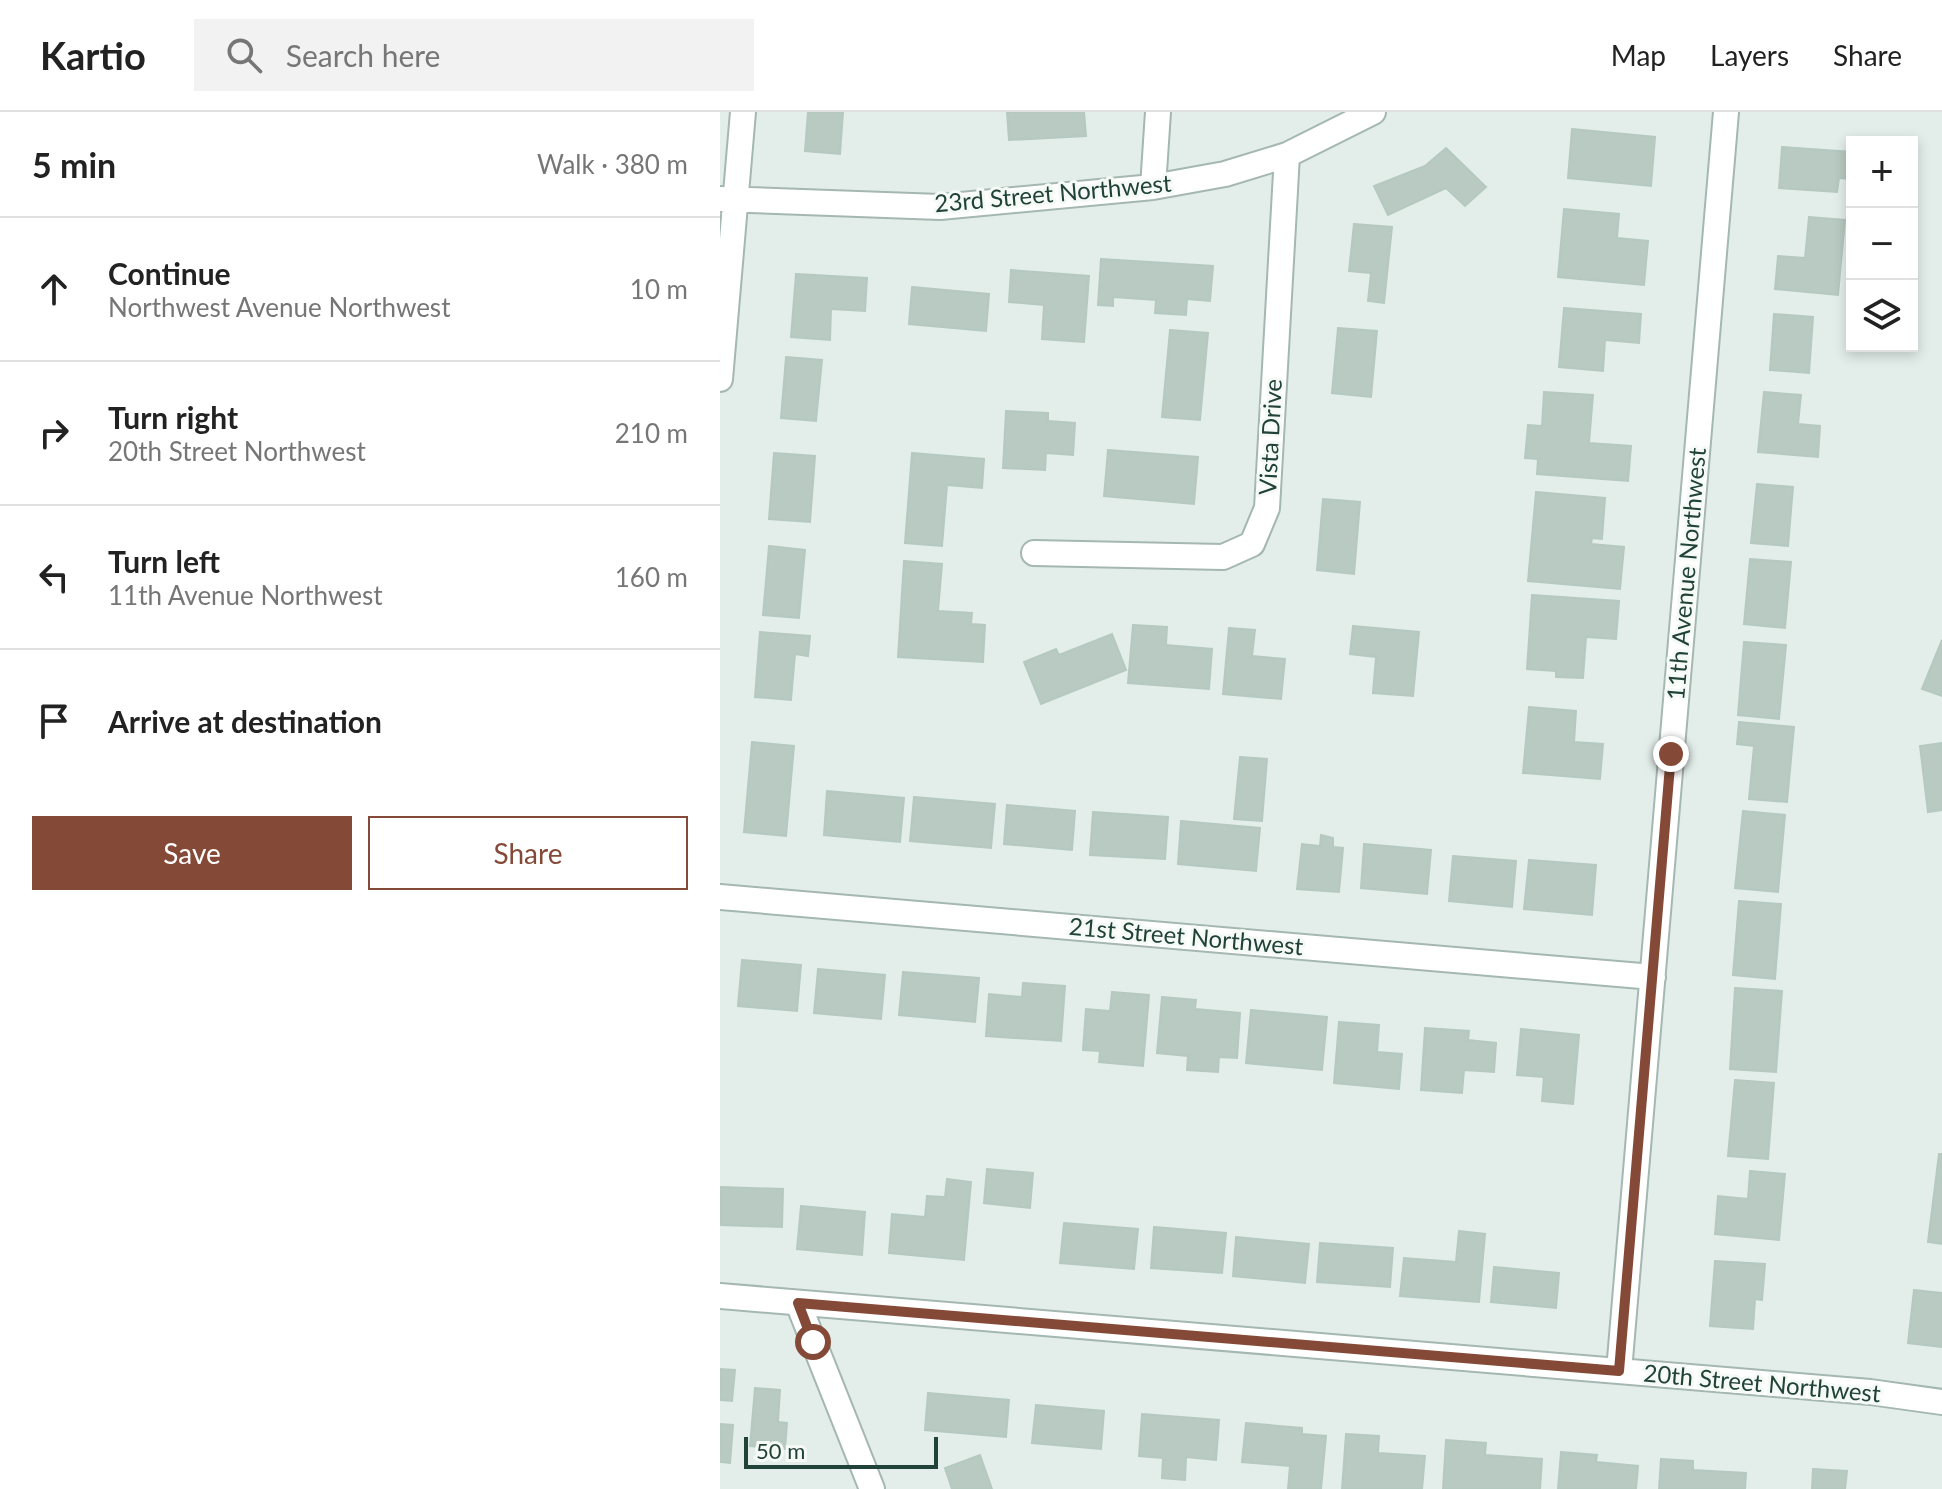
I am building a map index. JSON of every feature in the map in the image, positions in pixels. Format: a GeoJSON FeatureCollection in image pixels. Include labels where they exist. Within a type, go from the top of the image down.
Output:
{"type":"FeatureCollection","features":[{"type":"Feature","properties":{"kind":"street"},"geometry":{"type":"LineString","coordinates":[[720,379],[728,200],[743,112]]}},
{"type":"Feature","properties":{"kind":"street"},"geometry":{"type":"LineString","coordinates":[[1153,187],[1158,112]]}},
{"type":"Feature","properties":{"kind":"street","name":"23rd Street Northwest"},"geometry":{"type":"LineString","coordinates":[[728,200],[940,207],[1153,187],[1225,174],[1287,155],[1373,112]]}},
{"type":"Feature","properties":{"kind":"street","name":"11th Avenue Northwest"},"geometry":{"type":"LineString","coordinates":[[1619,1371],[1726,112]]}},
{"type":"Feature","properties":{"kind":"street","name":"Vista Drive"},"geometry":{"type":"LineString","coordinates":[[1034,553],[1223,557],[1252,544],[1267,508],[1287,155]]}},
{"type":"Feature","properties":{"kind":"street","name":"21st Street Northwest"},"geometry":{"type":"LineString","coordinates":[[720,897],[1653,977]]}},
{"type":"Feature","properties":{"kind":"street","name":"20th Street Northwest"},"geometry":{"type":"LineString","coordinates":[[720,1296],[1870,1392],[1942,1402]]}},
{"type":"Feature","properties":{"kind":"street"},"geometry":{"type":"LineString","coordinates":[[798,1303],[872,1489]]}},
{"type":"Feature","properties":{"kind":"building"},"geometry":{"type":"Polygon","coordinates":[[[808,112],[843,112],[840,154],[805,151],[808,112]]]}},
{"type":"Feature","properties":{"kind":"building"},"geometry":{"type":"Polygon","coordinates":[[[1007,112],[1084,112],[1086,136],[1009,140],[1007,112]]]}},
{"type":"Feature","properties":{"kind":"building"},"geometry":{"type":"Polygon","coordinates":[[[1572,129],[1655,137],[1651,186],[1568,178],[1572,129]]]}},
{"type":"Feature","properties":{"kind":"building"},"geometry":{"type":"Polygon","coordinates":[[[1782,147],[1846,152],[1846,179],[1839,178],[1837,192],[1779,188],[1782,147]]]}},
{"type":"Feature","properties":{"kind":"building"},"geometry":{"type":"Polygon","coordinates":[[[1446,148],[1486,187],[1465,206],[1446,188],[1388,215],[1374,186],[1425,166],[1446,148]]]}},
{"type":"Feature","properties":{"kind":"building"},"geometry":{"type":"Polygon","coordinates":[[[1564,209],[1619,214],[1617,238],[1648,241],[1644,285],[1558,277],[1564,209]]]}},
{"type":"Feature","properties":{"kind":"building"},"geometry":{"type":"Polygon","coordinates":[[[1809,217],[1845,220],[1838,295],[1775,289],[1778,256],[1805,258],[1809,217]]]}},
{"type":"Feature","properties":{"kind":"building"},"geometry":{"type":"Polygon","coordinates":[[[1354,224],[1392,227],[1384,303],[1368,301],[1371,273],[1349,271],[1354,224]]]}},
{"type":"Feature","properties":{"kind":"building"},"geometry":{"type":"Polygon","coordinates":[[[1101,259],[1213,266],[1210,301],[1187,299],[1186,315],[1155,313],[1156,300],[1113,297],[1113,306],[1098,305],[1101,259]]]}},
{"type":"Feature","properties":{"kind":"building"},"geometry":{"type":"Polygon","coordinates":[[[1011,270],[1089,276],[1084,342],[1042,339],[1044,305],[1009,302],[1011,270]]]}},
{"type":"Feature","properties":{"kind":"building"},"geometry":{"type":"Polygon","coordinates":[[[796,274],[867,278],[865,311],[831,309],[830,340],[791,337],[796,274]]]}},
{"type":"Feature","properties":{"kind":"building"},"geometry":{"type":"Polygon","coordinates":[[[912,287],[989,294],[986,331],[909,324],[912,287]]]}},
{"type":"Feature","properties":{"kind":"building"},"geometry":{"type":"Polygon","coordinates":[[[1564,308],[1641,314],[1639,343],[1605,340],[1603,371],[1559,367],[1564,308]]]}},
{"type":"Feature","properties":{"kind":"building"},"geometry":{"type":"Polygon","coordinates":[[[1774,314],[1813,317],[1809,373],[1770,370],[1774,314]]]}},
{"type":"Feature","properties":{"kind":"building"},"geometry":{"type":"Polygon","coordinates":[[[1338,328],[1377,331],[1371,397],[1332,393],[1338,328]]]}},
{"type":"Feature","properties":{"kind":"building"},"geometry":{"type":"Polygon","coordinates":[[[1170,330],[1208,333],[1200,420],[1162,417],[1170,330]]]}},
{"type":"Feature","properties":{"kind":"building"},"geometry":{"type":"Polygon","coordinates":[[[786,357],[822,360],[816,421],[781,418],[786,357]]]}},
{"type":"Feature","properties":{"kind":"building"},"geometry":{"type":"Polygon","coordinates":[[[1544,392],[1593,395],[1589,443],[1631,446],[1628,481],[1537,474],[1538,459],[1525,458],[1528,425],[1542,426],[1544,392]]]}},
{"type":"Feature","properties":{"kind":"building"},"geometry":{"type":"Polygon","coordinates":[[[1764,392],[1801,395],[1798,424],[1820,426],[1818,457],[1758,452],[1764,392]]]}},
{"type":"Feature","properties":{"kind":"building"},"geometry":{"type":"Polygon","coordinates":[[[1006,411],[1048,413],[1048,421],[1075,423],[1073,455],[1046,453],[1045,470],[1003,468],[1006,411]]]}},
{"type":"Feature","properties":{"kind":"building"},"geometry":{"type":"Polygon","coordinates":[[[1108,450],[1198,457],[1194,504],[1104,496],[1108,450]]]}},
{"type":"Feature","properties":{"kind":"building"},"geometry":{"type":"Polygon","coordinates":[[[774,453],[815,456],[810,522],[769,519],[774,453]]]}},
{"type":"Feature","properties":{"kind":"building"},"geometry":{"type":"Polygon","coordinates":[[[912,453],[984,459],[982,488],[947,485],[942,546],[905,543],[912,453]]]}},
{"type":"Feature","properties":{"kind":"building"},"geometry":{"type":"Polygon","coordinates":[[[1757,484],[1793,487],[1788,546],[1751,543],[1757,484]]]}},
{"type":"Feature","properties":{"kind":"building"},"geometry":{"type":"Polygon","coordinates":[[[1536,492],[1605,498],[1602,539],[1592,538],[1591,544],[1624,547],[1620,589],[1528,581],[1536,492]]]}},
{"type":"Feature","properties":{"kind":"building"},"geometry":{"type":"Polygon","coordinates":[[[1323,499],[1360,502],[1354,574],[1317,570],[1323,499]]]}},
{"type":"Feature","properties":{"kind":"building"},"geometry":{"type":"Polygon","coordinates":[[[769,546],[805,550],[799,618],[763,615],[769,546]]]}},
{"type":"Feature","properties":{"kind":"building"},"geometry":{"type":"Polygon","coordinates":[[[1750,559],[1791,562],[1785,628],[1744,624],[1750,559]]]}},
{"type":"Feature","properties":{"kind":"building"},"geometry":{"type":"Polygon","coordinates":[[[904,561],[942,564],[938,611],[972,613],[971,624],[985,625],[983,662],[898,657],[904,561]]]}},
{"type":"Feature","properties":{"kind":"building"},"geometry":{"type":"Polygon","coordinates":[[[1532,595],[1619,601],[1616,639],[1586,637],[1583,678],[1556,677],[1556,671],[1527,669],[1532,595]]]}},
{"type":"Feature","properties":{"kind":"building"},"geometry":{"type":"Polygon","coordinates":[[[1133,625],[1167,627],[1166,645],[1212,649],[1209,689],[1128,683],[1133,625]]]}},
{"type":"Feature","properties":{"kind":"building"},"geometry":{"type":"Polygon","coordinates":[[[1353,626],[1419,632],[1413,696],[1373,693],[1376,657],[1350,654],[1353,626]]]}},
{"type":"Feature","properties":{"kind":"building"},"geometry":{"type":"Polygon","coordinates":[[[1229,628],[1255,630],[1252,656],[1285,659],[1281,699],[1223,694],[1229,628]]]}},
{"type":"Feature","properties":{"kind":"building"},"geometry":{"type":"Polygon","coordinates":[[[760,632],[810,636],[808,656],[795,654],[791,700],[755,697],[760,632]]]}},
{"type":"Feature","properties":{"kind":"building"},"geometry":{"type":"Polygon","coordinates":[[[1112,634],[1126,670],[1041,704],[1024,662],[1056,649],[1059,655],[1112,634]]]}},
{"type":"Feature","properties":{"kind":"building"},"geometry":{"type":"Polygon","coordinates":[[[1942,640],[1942,696],[1922,689],[1942,640]]]}},
{"type":"Feature","properties":{"kind":"building"},"geometry":{"type":"Polygon","coordinates":[[[1744,642],[1786,645],[1779,719],[1738,715],[1744,642]]]}},
{"type":"Feature","properties":{"kind":"building"},"geometry":{"type":"Polygon","coordinates":[[[1529,707],[1576,711],[1574,742],[1603,744],[1600,779],[1523,773],[1529,707]]]}},
{"type":"Feature","properties":{"kind":"building"},"geometry":{"type":"Polygon","coordinates":[[[1739,722],[1794,727],[1787,802],[1749,799],[1754,746],[1737,744],[1739,722]]]}},
{"type":"Feature","properties":{"kind":"building"},"geometry":{"type":"Polygon","coordinates":[[[752,742],[794,746],[786,836],[744,832],[752,742]]]}},
{"type":"Feature","properties":{"kind":"building"},"geometry":{"type":"Polygon","coordinates":[[[1942,743],[1942,810],[1928,812],[1920,746],[1942,743]]]}},
{"type":"Feature","properties":{"kind":"building"},"geometry":{"type":"Polygon","coordinates":[[[1240,757],[1267,759],[1262,821],[1234,819],[1240,757]]]}},
{"type":"Feature","properties":{"kind":"building"},"geometry":{"type":"Polygon","coordinates":[[[827,791],[904,798],[900,842],[824,835],[827,791]]]}},
{"type":"Feature","properties":{"kind":"building"},"geometry":{"type":"Polygon","coordinates":[[[914,797],[995,804],[991,848],[910,841],[914,797]]]}},
{"type":"Feature","properties":{"kind":"building"},"geometry":{"type":"Polygon","coordinates":[[[1007,805],[1075,811],[1072,850],[1004,844],[1007,805]]]}},
{"type":"Feature","properties":{"kind":"building"},"geometry":{"type":"Polygon","coordinates":[[[1743,811],[1785,815],[1778,892],[1735,888],[1743,811]]]}},
{"type":"Feature","properties":{"kind":"building"},"geometry":{"type":"Polygon","coordinates":[[[1093,812],[1168,817],[1165,859],[1090,855],[1093,812]]]}},
{"type":"Feature","properties":{"kind":"building"},"geometry":{"type":"Polygon","coordinates":[[[1181,821],[1260,828],[1256,871],[1178,864],[1181,821]]]}},
{"type":"Feature","properties":{"kind":"building"},"geometry":{"type":"Polygon","coordinates":[[[1321,835],[1333,838],[1333,847],[1343,848],[1339,892],[1297,889],[1302,844],[1320,846],[1321,835]]]}},
{"type":"Feature","properties":{"kind":"building"},"geometry":{"type":"Polygon","coordinates":[[[1364,844],[1431,850],[1427,894],[1361,888],[1364,844]]]}},
{"type":"Feature","properties":{"kind":"building"},"geometry":{"type":"Polygon","coordinates":[[[1453,856],[1516,861],[1512,907],[1449,901],[1453,856]]]}},
{"type":"Feature","properties":{"kind":"building"},"geometry":{"type":"Polygon","coordinates":[[[1529,860],[1596,865],[1592,915],[1524,909],[1529,860]]]}},
{"type":"Feature","properties":{"kind":"building"},"geometry":{"type":"Polygon","coordinates":[[[1739,901],[1781,904],[1775,979],[1733,975],[1739,901]]]}},
{"type":"Feature","properties":{"kind":"building"},"geometry":{"type":"Polygon","coordinates":[[[742,960],[801,965],[797,1011],[738,1006],[742,960]]]}},
{"type":"Feature","properties":{"kind":"building"},"geometry":{"type":"Polygon","coordinates":[[[818,969],[885,975],[881,1019],[814,1013],[818,969]]]}},
{"type":"Feature","properties":{"kind":"building"},"geometry":{"type":"Polygon","coordinates":[[[903,972],[979,978],[975,1022],[899,1015],[903,972]]]}},
{"type":"Feature","properties":{"kind":"building"},"geometry":{"type":"Polygon","coordinates":[[[1023,983],[1065,986],[1061,1041],[986,1036],[989,994],[1022,997],[1023,983]]]}},
{"type":"Feature","properties":{"kind":"building"},"geometry":{"type":"Polygon","coordinates":[[[1735,988],[1782,991],[1776,1072],[1730,1069],[1735,988]]]}},
{"type":"Feature","properties":{"kind":"building"},"geometry":{"type":"Polygon","coordinates":[[[1112,992],[1149,995],[1143,1066],[1099,1062],[1100,1051],[1083,1050],[1086,1009],[1110,1011],[1112,992]]]}},
{"type":"Feature","properties":{"kind":"building"},"geometry":{"type":"Polygon","coordinates":[[[1162,997],[1196,1000],[1195,1009],[1240,1013],[1237,1058],[1219,1057],[1218,1072],[1187,1070],[1188,1056],[1157,1053],[1162,997]]]}},
{"type":"Feature","properties":{"kind":"building"},"geometry":{"type":"Polygon","coordinates":[[[1251,1010],[1327,1017],[1322,1070],[1246,1063],[1251,1010]]]}},
{"type":"Feature","properties":{"kind":"building"},"geometry":{"type":"Polygon","coordinates":[[[1339,1022],[1379,1025],[1377,1052],[1402,1054],[1399,1089],[1334,1083],[1339,1022]]]}},
{"type":"Feature","properties":{"kind":"building"},"geometry":{"type":"Polygon","coordinates":[[[1425,1028],[1469,1031],[1468,1040],[1496,1043],[1494,1072],[1464,1070],[1462,1093],[1421,1090],[1425,1028]]]}},
{"type":"Feature","properties":{"kind":"building"},"geometry":{"type":"Polygon","coordinates":[[[1521,1029],[1579,1035],[1573,1104],[1542,1101],[1544,1077],[1517,1075],[1521,1029]]]}},
{"type":"Feature","properties":{"kind":"building"},"geometry":{"type":"Polygon","coordinates":[[[1735,1080],[1774,1083],[1768,1159],[1728,1156],[1735,1080]]]}},
{"type":"Feature","properties":{"kind":"building"},"geometry":{"type":"Polygon","coordinates":[[[1939,1154],[1942,1154],[1942,1244],[1928,1242],[1939,1154]]]}},
{"type":"Feature","properties":{"kind":"building"},"geometry":{"type":"Polygon","coordinates":[[[987,1169],[1033,1173],[1030,1208],[984,1203],[987,1169]]]}},
{"type":"Feature","properties":{"kind":"building"},"geometry":{"type":"Polygon","coordinates":[[[1750,1171],[1785,1174],[1779,1240],[1715,1234],[1718,1196],[1748,1199],[1750,1171]]]}},
{"type":"Feature","properties":{"kind":"building"},"geometry":{"type":"Polygon","coordinates":[[[947,1179],[971,1182],[964,1260],[889,1253],[892,1214],[925,1217],[927,1196],[945,1197],[947,1179]]]}},
{"type":"Feature","properties":{"kind":"building"},"geometry":{"type":"Polygon","coordinates":[[[720,1187],[783,1189],[782,1227],[720,1225],[720,1187]]]}},
{"type":"Feature","properties":{"kind":"building"},"geometry":{"type":"Polygon","coordinates":[[[801,1206],[865,1212],[862,1255],[797,1249],[801,1206]]]}},
{"type":"Feature","properties":{"kind":"building"},"geometry":{"type":"Polygon","coordinates":[[[1064,1223],[1138,1229],[1134,1269],[1060,1263],[1064,1223]]]}},
{"type":"Feature","properties":{"kind":"building"},"geometry":{"type":"Polygon","coordinates":[[[1154,1227],[1226,1233],[1222,1273],[1151,1268],[1154,1227]]]}},
{"type":"Feature","properties":{"kind":"building"},"geometry":{"type":"Polygon","coordinates":[[[1459,1231],[1485,1234],[1479,1302],[1400,1296],[1404,1258],[1456,1262],[1459,1231]]]}},
{"type":"Feature","properties":{"kind":"building"},"geometry":{"type":"Polygon","coordinates":[[[1236,1237],[1309,1244],[1305,1283],[1233,1276],[1236,1237]]]}},
{"type":"Feature","properties":{"kind":"building"},"geometry":{"type":"Polygon","coordinates":[[[1320,1243],[1393,1248],[1390,1287],[1317,1282],[1320,1243]]]}},
{"type":"Feature","properties":{"kind":"building"},"geometry":{"type":"Polygon","coordinates":[[[1715,1261],[1765,1264],[1762,1300],[1755,1299],[1753,1329],[1710,1326],[1715,1261]]]}},
{"type":"Feature","properties":{"kind":"building"},"geometry":{"type":"Polygon","coordinates":[[[1494,1267],[1559,1273],[1556,1308],[1491,1302],[1494,1267]]]}},
{"type":"Feature","properties":{"kind":"building"},"geometry":{"type":"Polygon","coordinates":[[[1914,1290],[1942,1293],[1942,1347],[1908,1343],[1914,1290]]]}},
{"type":"Feature","properties":{"kind":"building"},"geometry":{"type":"Polygon","coordinates":[[[720,1369],[735,1370],[732,1401],[720,1400],[720,1369]]]}},
{"type":"Feature","properties":{"kind":"building"},"geometry":{"type":"Polygon","coordinates":[[[755,1388],[780,1390],[778,1422],[787,1423],[785,1449],[750,1446],[755,1388]]]}},
{"type":"Feature","properties":{"kind":"building"},"geometry":{"type":"Polygon","coordinates":[[[928,1393],[1009,1400],[1006,1437],[925,1430],[928,1393]]]}},
{"type":"Feature","properties":{"kind":"building"},"geometry":{"type":"Polygon","coordinates":[[[1036,1405],[1104,1411],[1101,1449],[1032,1443],[1036,1405]]]}},
{"type":"Feature","properties":{"kind":"building"},"geometry":{"type":"Polygon","coordinates":[[[1142,1414],[1219,1420],[1216,1460],[1186,1457],[1185,1480],[1162,1478],[1163,1458],[1139,1456],[1142,1414]]]}},
{"type":"Feature","properties":{"kind":"building"},"geometry":{"type":"Polygon","coordinates":[[[1246,1423],[1302,1428],[1302,1434],[1326,1436],[1321,1489],[1288,1489],[1290,1466],[1242,1462],[1246,1423]]]}},
{"type":"Feature","properties":{"kind":"building"},"geometry":{"type":"Polygon","coordinates":[[[720,1424],[733,1425],[730,1463],[720,1462],[720,1424]]]}},
{"type":"Feature","properties":{"kind":"building"},"geometry":{"type":"Polygon","coordinates":[[[1346,1434],[1379,1436],[1378,1453],[1425,1456],[1422,1489],[1342,1489],[1346,1434]]]}},
{"type":"Feature","properties":{"kind":"building"},"geometry":{"type":"Polygon","coordinates":[[[1446,1440],[1486,1443],[1485,1455],[1542,1459],[1540,1489],[1443,1489],[1446,1440]]]}},
{"type":"Feature","properties":{"kind":"building"},"geometry":{"type":"Polygon","coordinates":[[[1561,1452],[1597,1455],[1596,1462],[1638,1466],[1636,1489],[1558,1489],[1561,1452]]]}},
{"type":"Feature","properties":{"kind":"building"},"geometry":{"type":"Polygon","coordinates":[[[980,1455],[992,1489],[952,1489],[945,1468],[980,1455]]]}},
{"type":"Feature","properties":{"kind":"building"},"geometry":{"type":"Polygon","coordinates":[[[1661,1459],[1693,1461],[1693,1470],[1746,1473],[1745,1489],[1659,1489],[1661,1459]]]}},
{"type":"Feature","properties":{"kind":"building"},"geometry":{"type":"Polygon","coordinates":[[[1813,1469],[1847,1471],[1845,1489],[1812,1489],[1813,1469]]]}},
{"type":"Feature","properties":{"kind":"route"},"geometry":{"type":"LineString","coordinates":[[813,1342],[798,1303],[1619,1371],[1671,754]]}}]}
